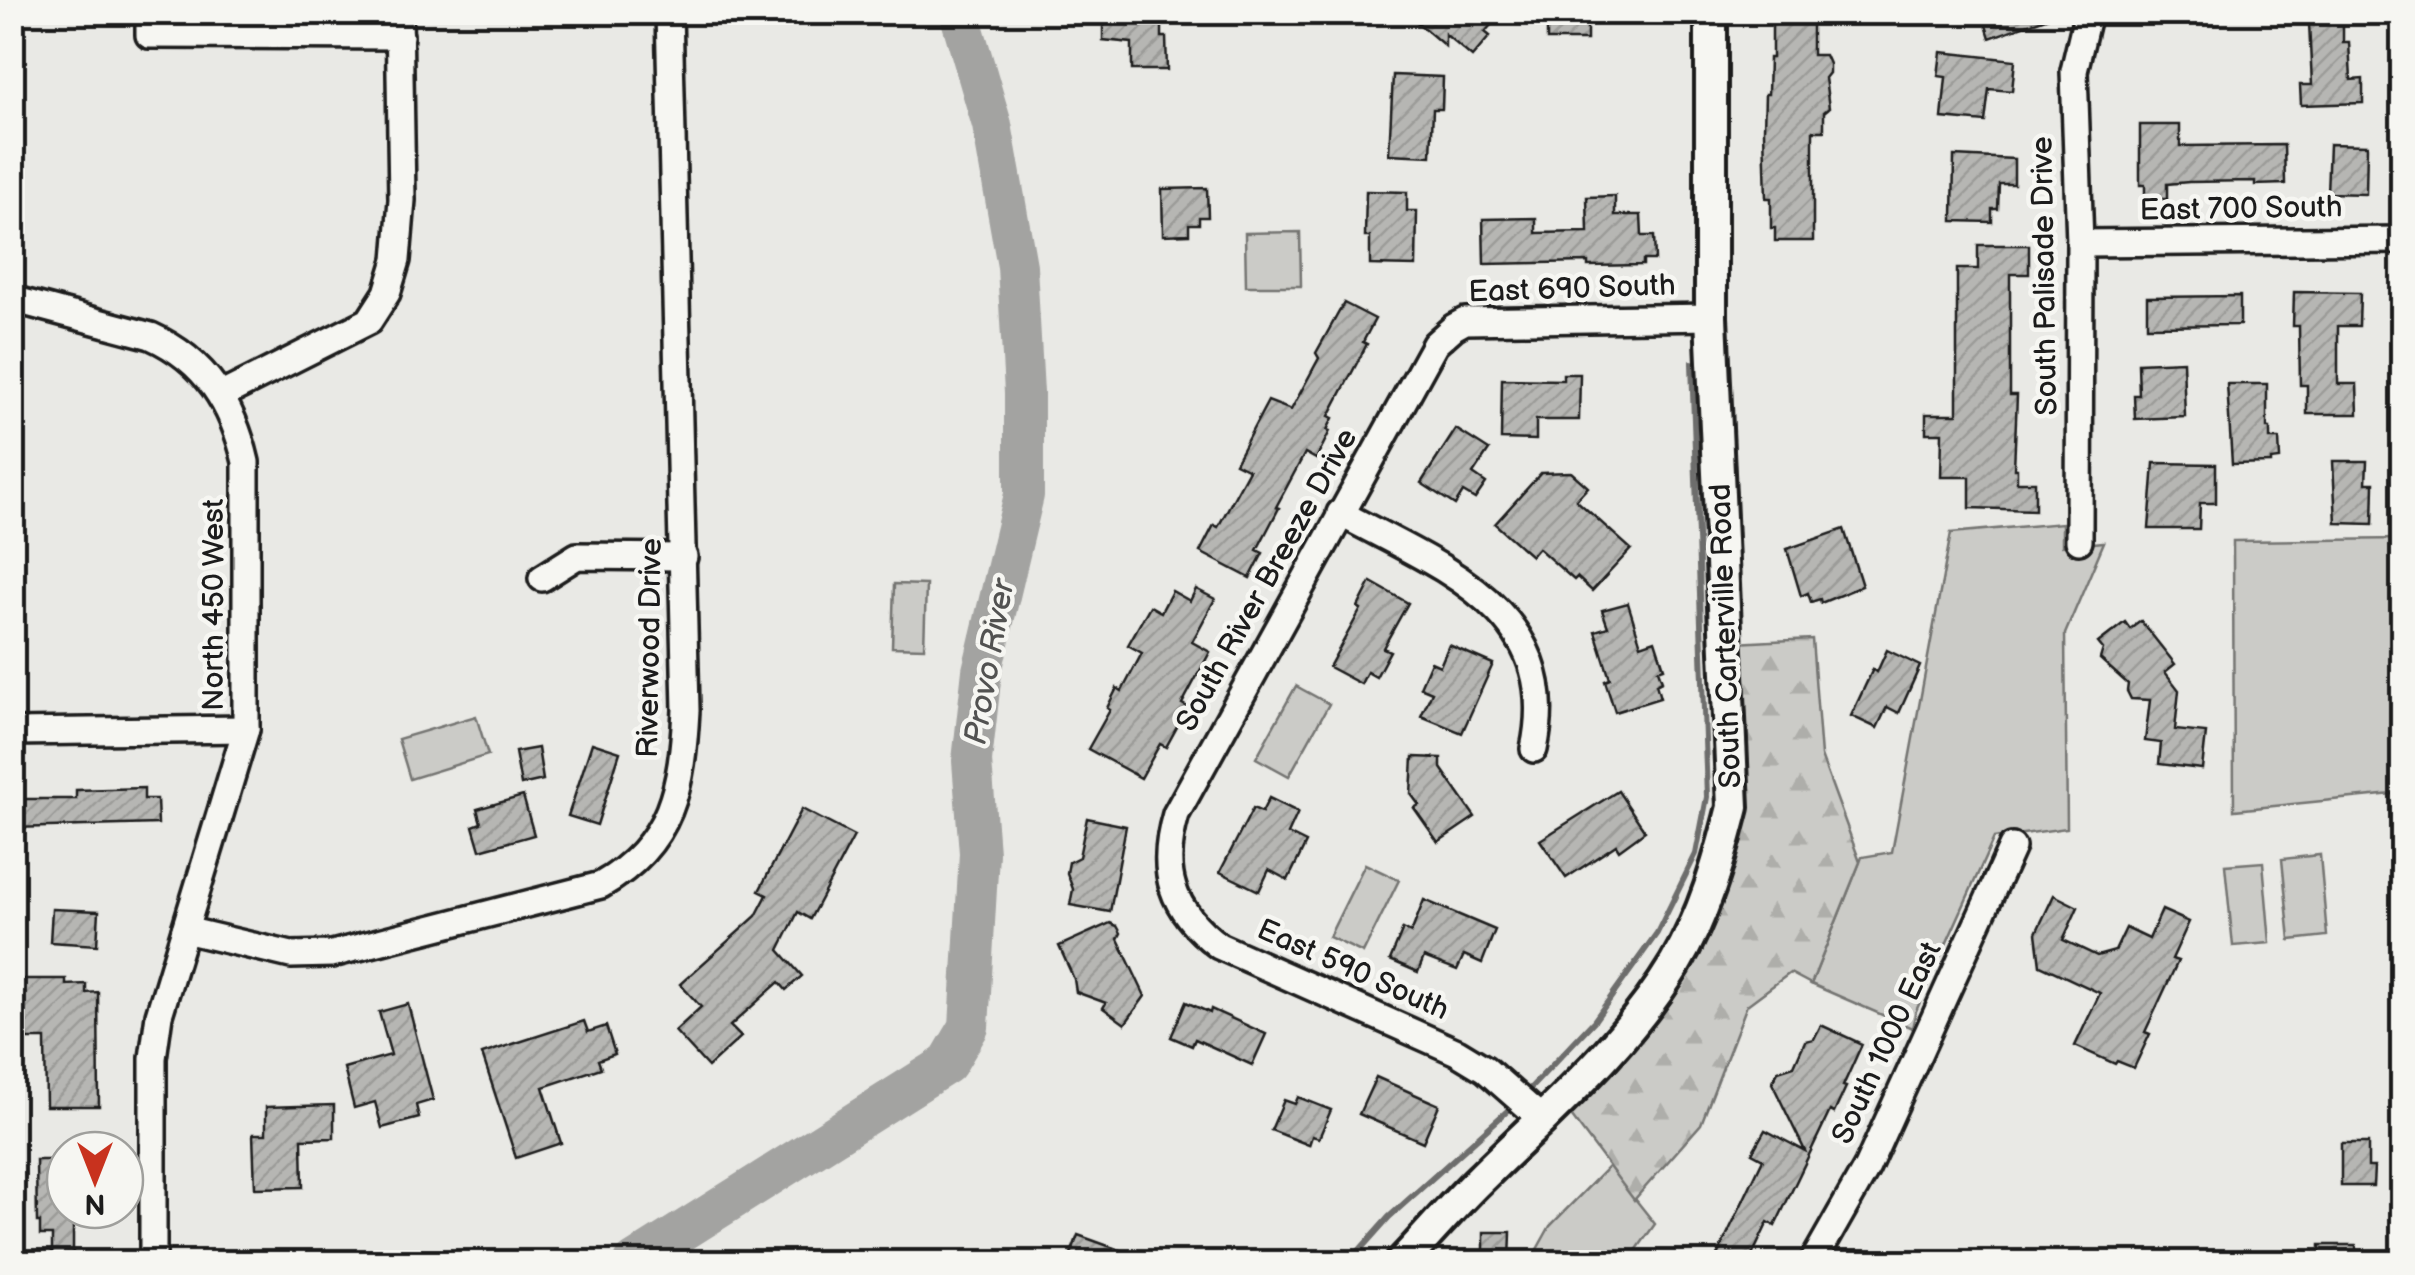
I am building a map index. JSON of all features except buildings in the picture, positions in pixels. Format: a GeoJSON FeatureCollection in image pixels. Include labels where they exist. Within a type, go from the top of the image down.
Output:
{"type":"FeatureCollection","features":[{"type":"Feature","properties":{"kind":"street","name":"Riverwood Drive"},"geometry":{"type":"LineString","coordinates":[[185,930],[291,955],[332,954],[582,892],[636,862],[668,816],[683,764],[686,710],[669,12]]}},
{"type":"Feature","properties":{"kind":"street","name":"South Carterville Road"},"geometry":{"type":"LineString","coordinates":[[1402,1262],[1613,1045],[1674,965],[1712,883],[1732,807],[1711,317],[1711,12]]}},
{"type":"Feature","properties":{"kind":"street","name":"South Palisade Drive"},"geometry":{"type":"LineString","coordinates":[[2079,541],[2080,243],[2074,70],[2088,12]]}},
{"type":"Feature","properties":{"kind":"street"},"geometry":{"type":"LineString","coordinates":[[12,299],[160,340],[195,363],[222,395],[369,321],[387,293],[397,260],[402,200],[399,24],[149,24]]}},
{"type":"Feature","properties":{"kind":"street","name":"East 700 South"},"geometry":{"type":"LineString","coordinates":[[2080,243],[2402,240]]}},
{"type":"Feature","properties":{"kind":"street","name":"East 690 South"},"geometry":{"type":"LineString","coordinates":[[1439,339],[1465,321],[1711,317]]}},
{"type":"Feature","properties":{"kind":"street","name":"South River Breeze Drive"},"geometry":{"type":"LineString","coordinates":[[1167,860],[1176,814],[1439,339]]}},
{"type":"Feature","properties":{"kind":"street","name":"North 450 West"},"geometry":{"type":"LineString","coordinates":[[153,1262],[152,1058],[159,1015],[246,729],[246,462],[240,435],[222,395]]}},
{"type":"Feature","properties":{"kind":"street"},"geometry":{"type":"LineString","coordinates":[[1340,513],[1472,586],[1510,623],[1526,648],[1537,680],[1540,723],[1534,748]]}},
{"type":"Feature","properties":{"kind":"street"},"geometry":{"type":"LineString","coordinates":[[542,578],[577,556],[684,557]]}},
{"type":"Feature","properties":{"kind":"street"},"geometry":{"type":"LineString","coordinates":[[12,732],[246,729]]}},
{"type":"Feature","properties":{"kind":"street","name":"South 1000 East"},"geometry":{"type":"LineString","coordinates":[[1813,1262],[1866,1167],[2012,846]]}},
{"type":"Feature","properties":{"kind":"street","name":"East 590 South"},"geometry":{"type":"LineString","coordinates":[[1167,860],[1183,912],[1198,930],[1220,946],[1457,1052],[1485,1069],[1542,1119]]}},
{"type":"Feature","properties":{"kind":"green space"},"geometry":{"type":"Polygon","coordinates":[[[1300,232],[1301,286],[1246,286],[1245,233],[1300,232]]]}},
{"type":"Feature","properties":{"kind":"green space"},"geometry":{"type":"Polygon","coordinates":[[[2062,523],[2062,546],[2104,542],[2065,634],[2067,828],[1994,838],[1916,1011],[1912,1028],[1811,984],[1862,857],[1892,852],[1951,533],[2062,523]]]}},
{"type":"Feature","properties":{"kind":"green space"},"geometry":{"type":"Polygon","coordinates":[[[2402,539],[2402,793],[2234,810],[2233,541],[2402,539]]]}},
{"type":"Feature","properties":{"kind":"green space"},"geometry":{"type":"Polygon","coordinates":[[[894,584],[926,585],[924,648],[892,647],[894,584]]]}},
{"type":"Feature","properties":{"kind":"green space"},"geometry":{"type":"Polygon","coordinates":[[[1812,639],[1821,756],[1860,862],[1811,984],[1790,973],[1747,1005],[1701,1124],[1634,1200],[1566,1109],[1735,843],[1735,643],[1812,639]]]}},
{"type":"Feature","properties":{"kind":"green space"},"geometry":{"type":"Polygon","coordinates":[[[1296,686],[1329,704],[1289,776],[1256,758],[1296,686]]]}},
{"type":"Feature","properties":{"kind":"green space"},"geometry":{"type":"Polygon","coordinates":[[[476,716],[488,755],[410,779],[398,739],[476,716]]]}},
{"type":"Feature","properties":{"kind":"green space"},"geometry":{"type":"Polygon","coordinates":[[[2320,855],[2327,936],[2290,940],[2282,859],[2320,855]]]}},
{"type":"Feature","properties":{"kind":"green space"},"geometry":{"type":"Polygon","coordinates":[[[2263,862],[2270,943],[2233,946],[2225,865],[2263,862]]]}},
{"type":"Feature","properties":{"kind":"green space"},"geometry":{"type":"Polygon","coordinates":[[[1365,864],[1399,880],[1363,953],[1329,937],[1365,864]]]}},
{"type":"Feature","properties":{"kind":"green space"},"geometry":{"type":"Polygon","coordinates":[[[1609,1166],[1655,1224],[1628,1262],[1530,1262],[1550,1226],[1609,1166]]]}},
{"type":"Feature","properties":{"kind":"waterway","name":"Provo River"},"geometry":{"type":"LineString","coordinates":[[634,1262],[947,1064],[969,1027],[979,853],[972,761],[982,671],[1024,495],[1024,393],[1017,266],[992,125],[959,12]]}},
{"type":"Feature","properties":{"kind":"waterway"},"geometry":{"type":"LineString","coordinates":[[1523,1096],[1594,1021],[1657,933],[1696,854],[1707,797],[1692,363]]}},
{"type":"Feature","properties":{"kind":"waterway"},"geometry":{"type":"LineString","coordinates":[[1349,1262],[1389,1217],[1514,1105]]}}]}
